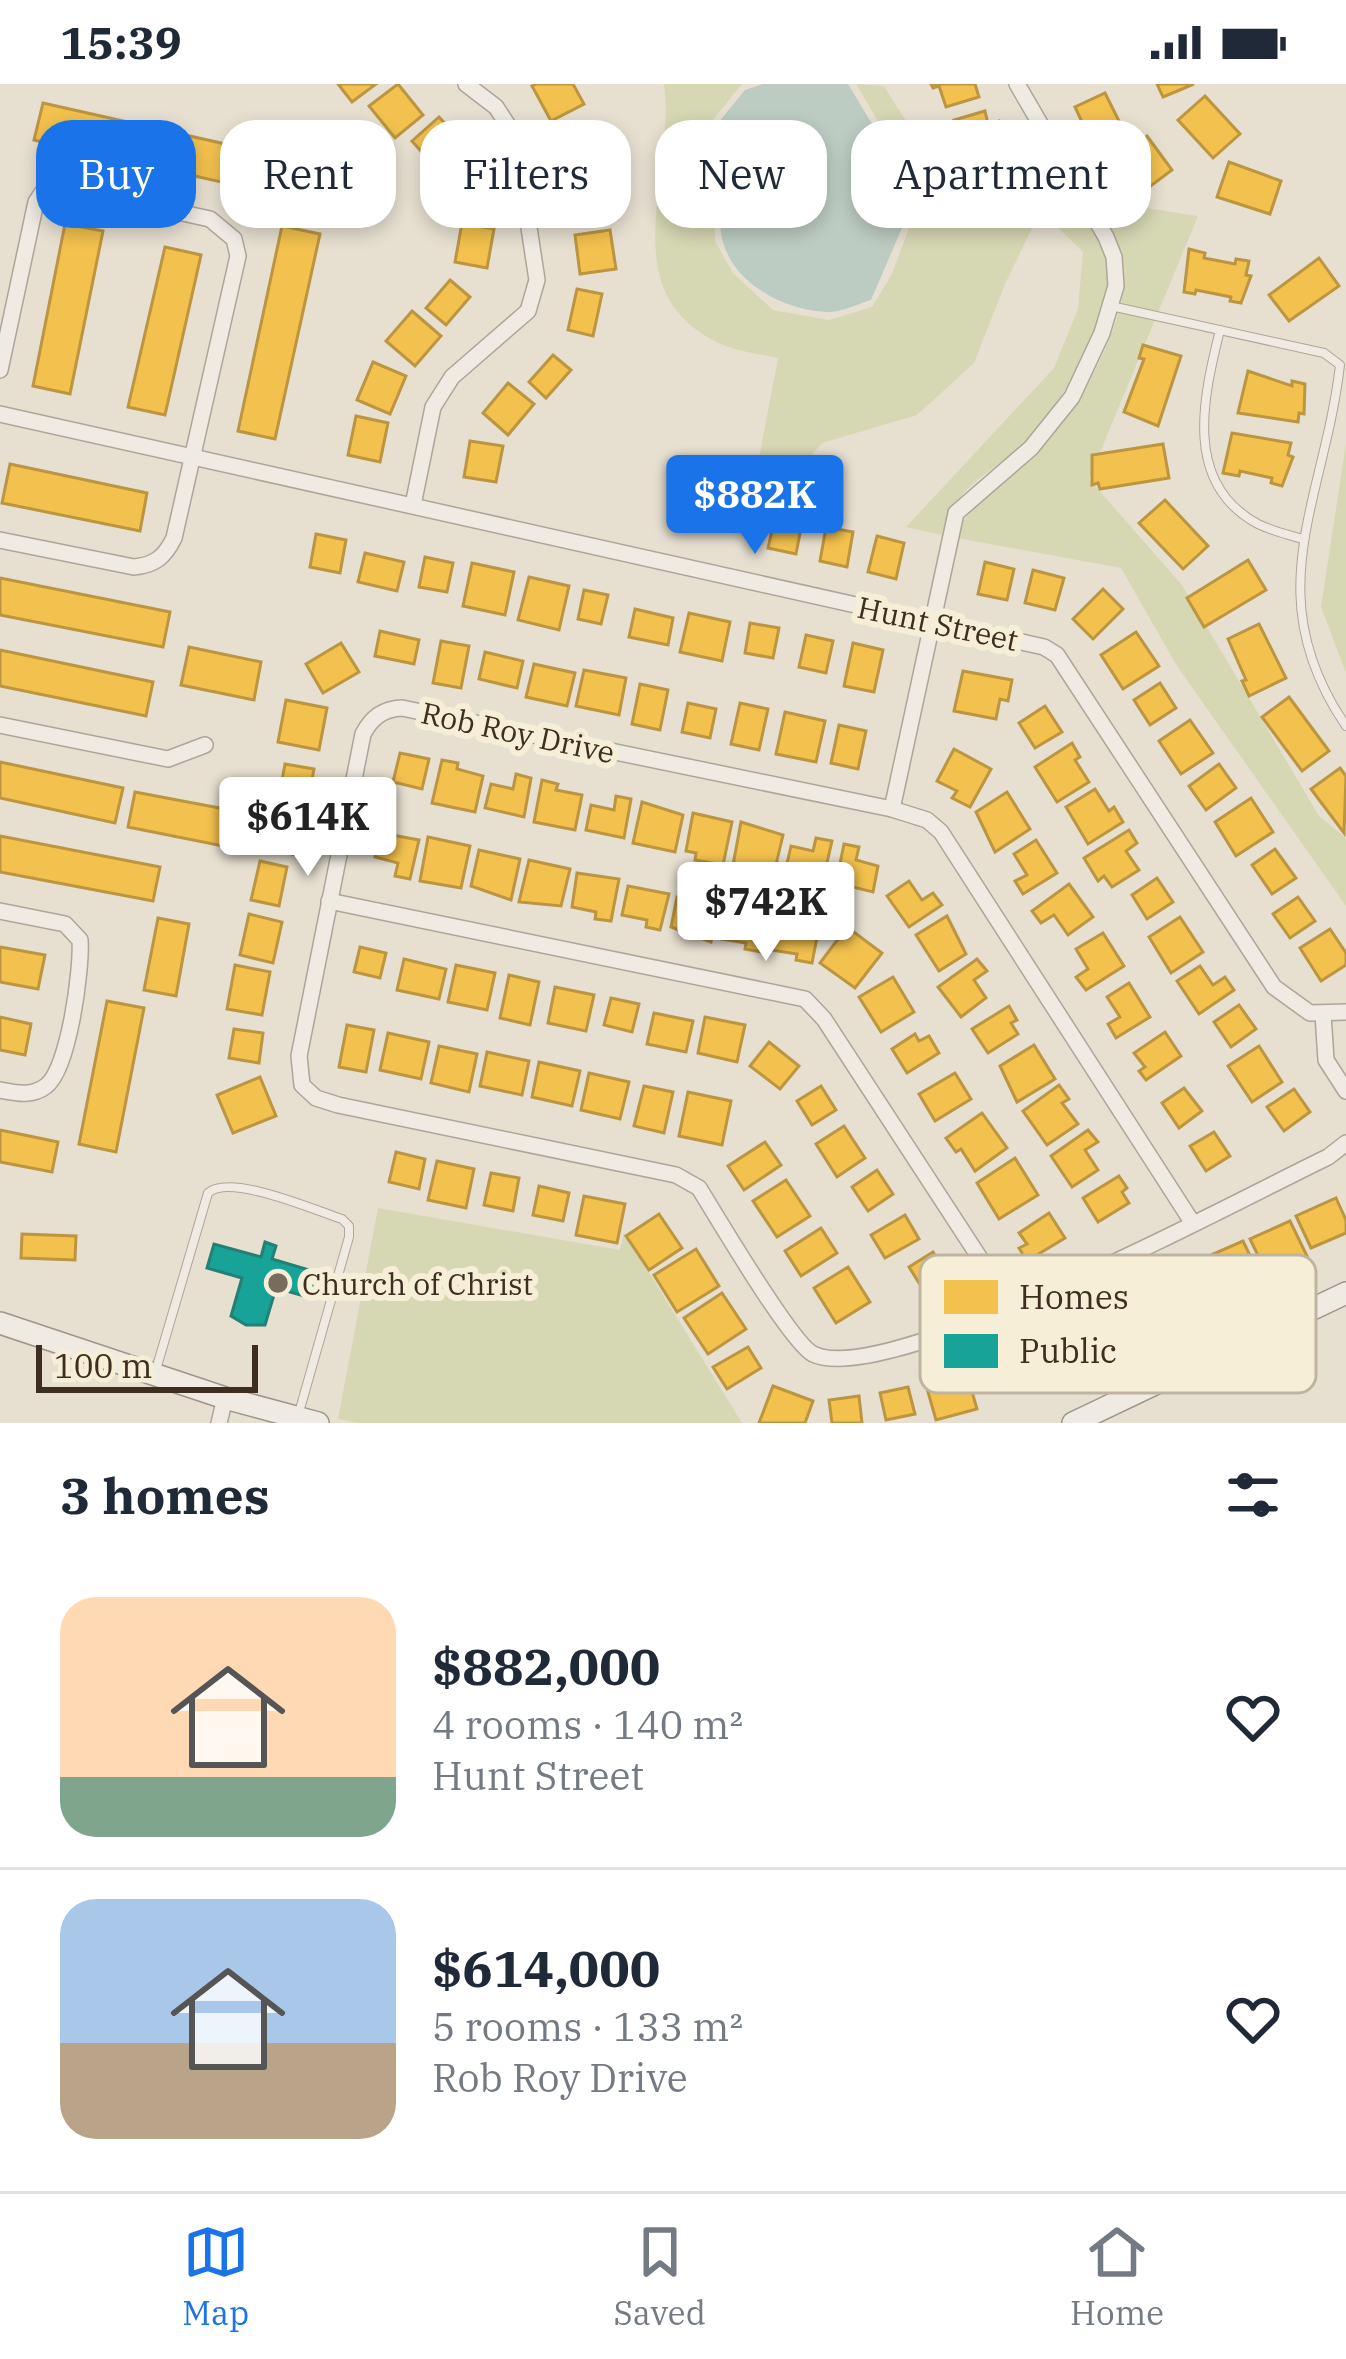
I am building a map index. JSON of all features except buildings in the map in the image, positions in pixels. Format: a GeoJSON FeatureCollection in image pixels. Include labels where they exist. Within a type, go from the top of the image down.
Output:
{"type":"FeatureCollection","features":[{"type":"Feature","properties":{"kind":"street"},"geometry":{"type":"LineString","coordinates":[[413,505],[440,392],[528,310],[537,280],[515,136],[496,106],[466,84]]}},
{"type":"Feature","properties":{"kind":"street"},"geometry":{"type":"LineString","coordinates":[[892,808],[956,513],[1031,448],[1072,397],[1102,333],[1117,274],[1106,237],[1017,84]]}},
{"type":"Feature","properties":{"kind":"street"},"geometry":{"type":"LineString","coordinates":[[0,370],[36,202],[42,194],[64,187],[210,219],[234,239],[238,256],[174,538],[166,553],[147,566],[98,561],[0,540]]}},
{"type":"Feature","properties":{"kind":"street","name":"Hunt Street"},"geometry":{"type":"LineString","coordinates":[[0,414],[1026,642],[1057,655],[1274,986],[1299,1008],[1323,1014]]}},
{"type":"Feature","properties":{"kind":"street","name":"Rob Roy Drive"},"geometry":{"type":"LineString","coordinates":[[920,1341],[831,1359],[804,1348],[690,1181],[316,1098],[302,1085],[298,1056],[369,722],[390,709],[892,808],[927,820],[941,832],[1192,1222]]}},
{"type":"Feature","properties":{"kind":"street"},"geometry":{"type":"LineString","coordinates":[[0,724],[168,759],[205,745]]}},
{"type":"Feature","properties":{"kind":"street"},"geometry":{"type":"LineString","coordinates":[[329,901],[806,1000],[824,1019],[977,1255]]}},
{"type":"Feature","properties":{"kind":"street"},"geometry":{"type":"LineString","coordinates":[[0,911],[65,924],[80,940],[81,962],[66,1041],[53,1079],[42,1090],[22,1094],[0,1090]]}},
{"type":"Feature","properties":{"kind":"street"},"geometry":{"type":"LineString","coordinates":[[1346,1012],[1323,1014],[1326,1060],[1346,1091]]}},
{"type":"Feature","properties":{"kind":"street","name":"Rob Roy Drive"},"geometry":{"type":"LineString","coordinates":[[1125,1255],[1342,1150],[1346,1143]]}},
{"type":"Feature","properties":{"kind":"street"},"geometry":{"type":"LineString","coordinates":[[1316,1307],[1346,1293]]}},
{"type":"Feature","properties":{"kind":"street"},"geometry":{"type":"LineString","coordinates":[[0,1323],[225,1398],[308,1420]]}},
{"type":"Feature","properties":{"kind":"street"},"geometry":{"type":"LineString","coordinates":[[1073,1423],[1136,1393]]}},
{"type":"Feature","properties":{"kind":"street"},"geometry":{"type":"LineString","coordinates":[[219,1423],[225,1398]]}},
{"type":"Feature","properties":{"kind":"lane"},"geometry":{"type":"LineString","coordinates":[[1110,305],[1324,353],[1340,365],[1303,539],[1300,577],[1305,645],[1346,726]]}},
{"type":"Feature","properties":{"kind":"lane"},"geometry":{"type":"LineString","coordinates":[[1220,330],[1202,408],[1206,461],[1223,499],[1259,524],[1303,539]]}},
{"type":"Feature","properties":{"kind":"lane"},"geometry":{"type":"LineString","coordinates":[[154,1375],[208,1193],[216,1186],[230,1185],[280,1198],[342,1219],[349,1226],[308,1420]]}},
{"type":"Feature","properties":{"kind":"green space"},"geometry":{"type":"Polygon","coordinates":[[[664,84],[742,84],[713,120],[666,120],[664,84]]]}},
{"type":"Feature","properties":{"kind":"green space"},"geometry":{"type":"Polygon","coordinates":[[[856,84],[884,86],[905,120],[877,120],[856,84]]]}},
{"type":"Feature","properties":{"kind":"green space"},"geometry":{"type":"Polygon","coordinates":[[[1151,209],[1198,216],[1089,479],[1182,585],[1319,816],[1346,838],[1346,906],[1177,666],[1121,568],[957,538],[978,503],[1048,442],[1095,371],[1123,291],[1124,269],[1109,228],[1151,228],[1151,209]]]}},
{"type":"Feature","properties":{"kind":"green space"},"geometry":{"type":"Polygon","coordinates":[[[715,228],[715,241],[733,273],[773,310],[829,320],[872,307],[892,274],[909,228],[1032,228],[974,363],[917,415],[822,443],[800,468],[808,496],[824,510],[752,495],[778,358],[723,345],[688,323],[667,296],[657,264],[655,230],[715,228]]]}},
{"type":"Feature","properties":{"kind":"green space"},"geometry":{"type":"Polygon","coordinates":[[[1058,228],[1092,228],[1109,273],[1108,293],[1092,341],[1065,390],[1035,432],[963,494],[942,535],[906,527],[1054,368],[1078,309],[1083,252],[1058,228]]]}},
{"type":"Feature","properties":{"kind":"green space"},"geometry":{"type":"Polygon","coordinates":[[[1346,443],[1346,673],[1321,607],[1346,443]]]}},
{"type":"Feature","properties":{"kind":"green space"},"geometry":{"type":"Polygon","coordinates":[[[378,1208],[620,1250],[624,1232],[742,1423],[358,1423],[338,1419],[378,1208]]]}},
{"type":"Feature","properties":{"kind":"shaded area"},"geometry":{"type":"Polygon","coordinates":[[[763,84],[848,84],[870,120],[851,120],[851,228],[902,228],[871,300],[831,312],[792,306],[760,290],[734,265],[721,228],[827,228],[827,120],[720,120],[745,90],[763,84]]]}},
{"type":"Feature","properties":{"kind":"place","name":"Church of Christ"},"geometry":{"type":"Point","coordinates":[278,1283]}}]}
